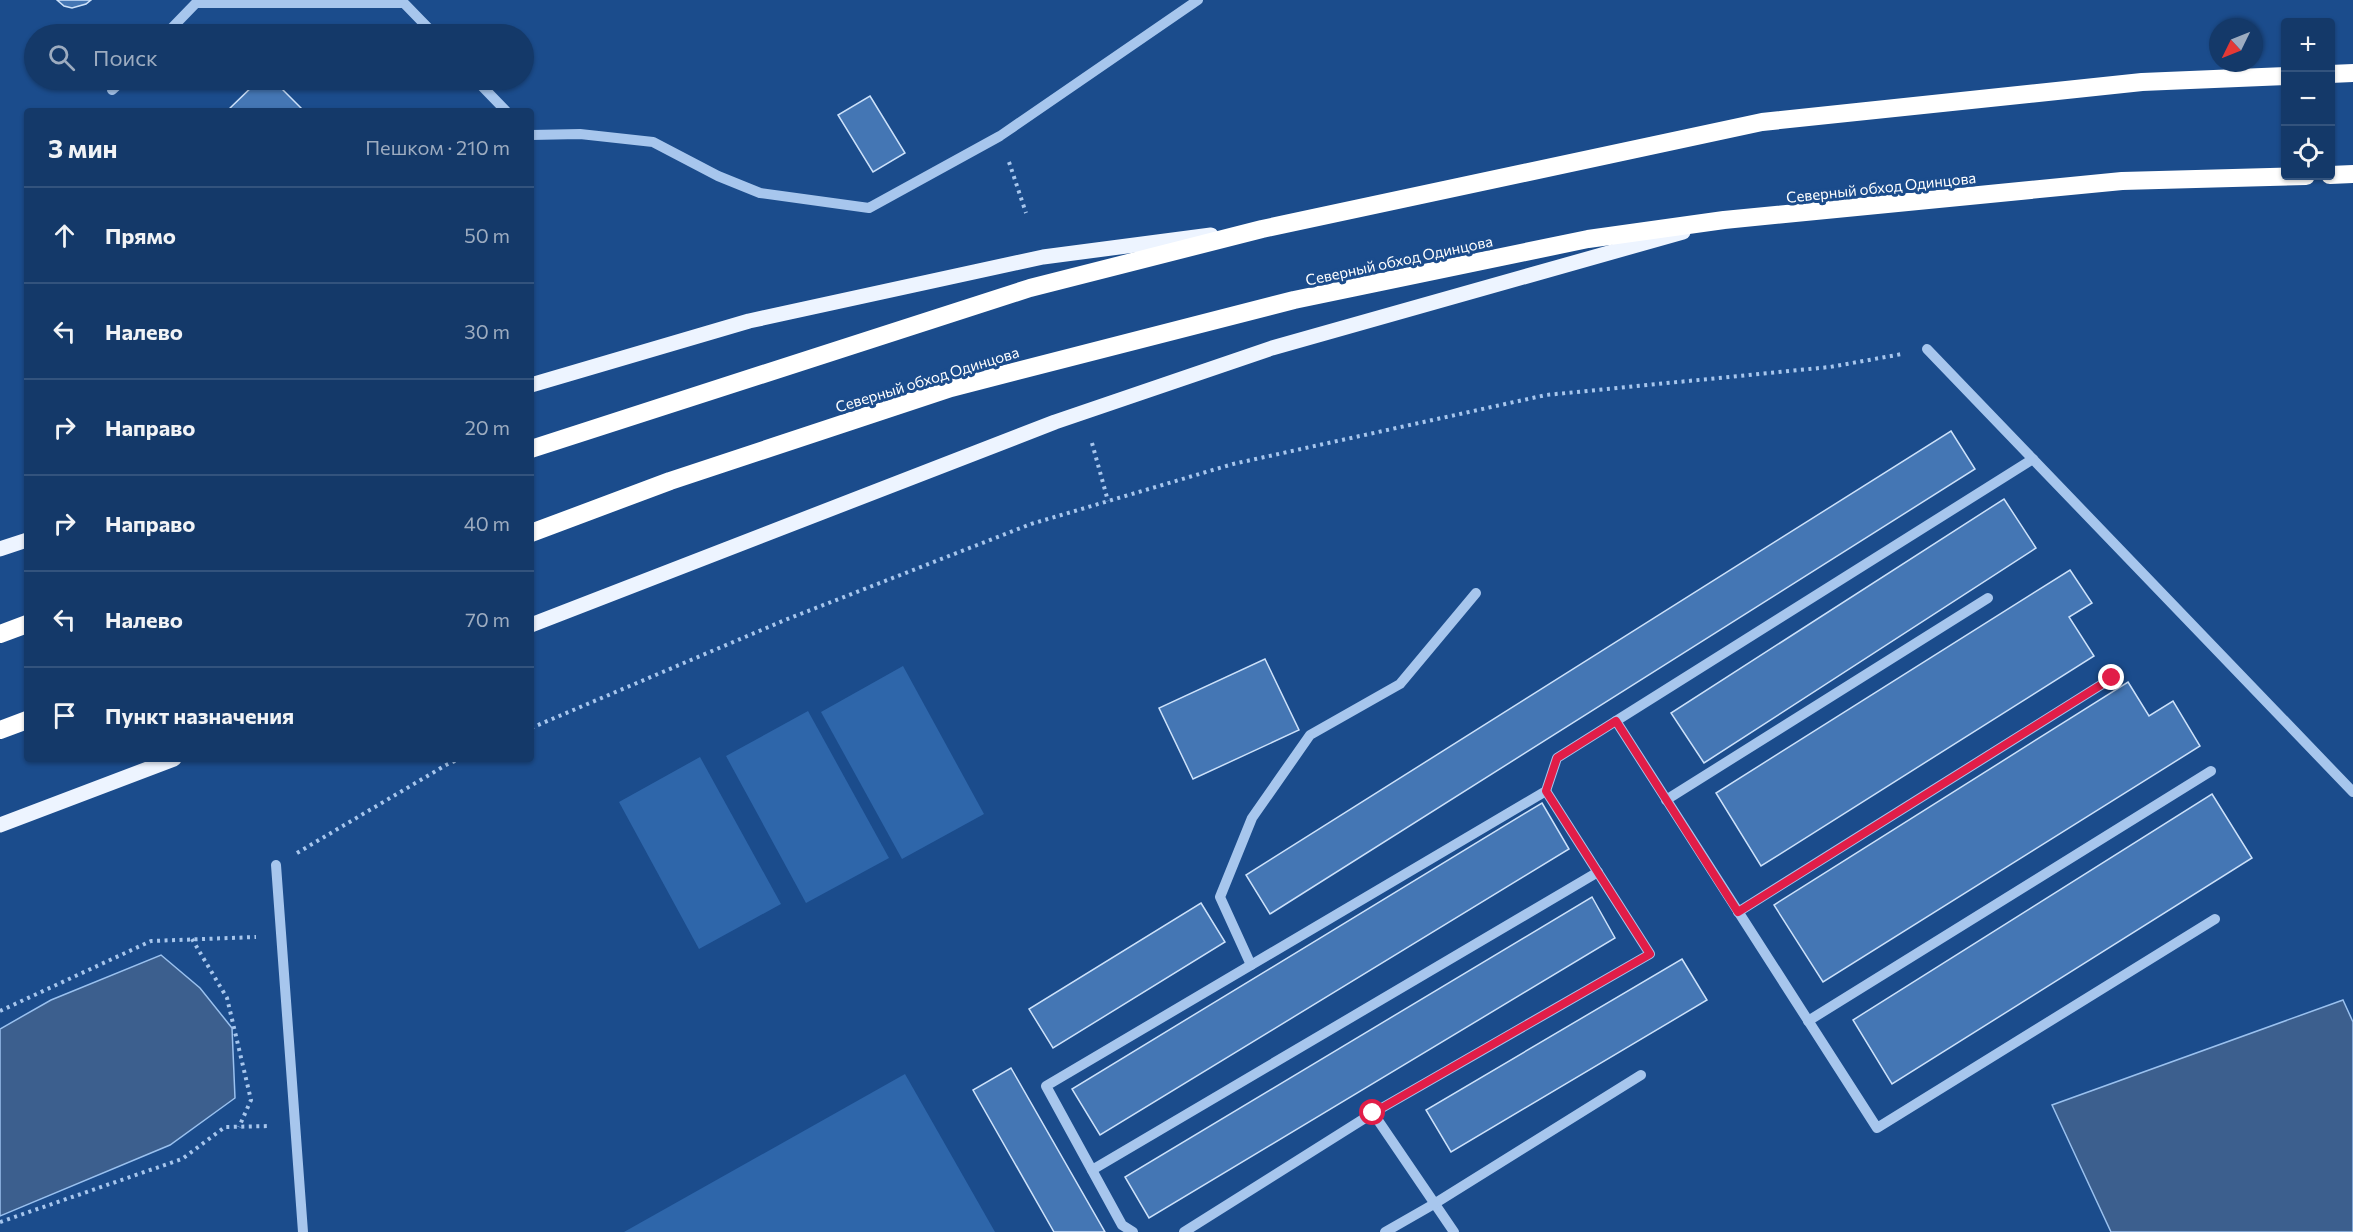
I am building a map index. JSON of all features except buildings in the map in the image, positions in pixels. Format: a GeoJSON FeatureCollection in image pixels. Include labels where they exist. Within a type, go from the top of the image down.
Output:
{"type":"FeatureCollection","features":[{"type":"Feature","properties":{"kind":"highway"},"geometry":{"type":"LineString","coordinates":[[2335,74],[2353,73]]}},
{"type":"Feature","properties":{"kind":"highway"},"geometry":{"type":"LineString","coordinates":[[534,448],[1030,288],[1262,229],[1762,122],[2142,82],[2281,76]]}},
{"type":"Feature","properties":{"kind":"highway"},"geometry":{"type":"LineString","coordinates":[[2335,175],[2353,174]]}},
{"type":"Feature","properties":{"kind":"highway","name":"Северный обход Одинцова"},"geometry":{"type":"LineString","coordinates":[[534,532],[670,481],[951,388],[1294,300],[1588,238],[1724,220],[2122,181],[2281,177]]}},
{"type":"Feature","properties":{"kind":"highway"},"geometry":{"type":"LineString","coordinates":[[0,634],[24,625]]}},
{"type":"Feature","properties":{"kind":"highway"},"geometry":{"type":"LineString","coordinates":[[0,730],[24,721]]}},
{"type":"Feature","properties":{"kind":"main road"},"geometry":{"type":"LineString","coordinates":[[534,624],[1055,422],[1250,355],[1724,220]]}},
{"type":"Feature","properties":{"kind":"main road"},"geometry":{"type":"LineString","coordinates":[[534,384],[749,321],[1032,259],[1262,229]]}},
{"type":"Feature","properties":{"kind":"main road"},"geometry":{"type":"LineString","coordinates":[[0,549],[24,541]]}},
{"type":"Feature","properties":{"kind":"main road"},"geometry":{"type":"LineString","coordinates":[[0,825],[166,762]]}},
{"type":"Feature","properties":{"kind":"lane"},"geometry":{"type":"LineString","coordinates":[[534,135],[580,134],[653,142],[718,176],[759,193],[869,208],[1000,136],[1198,0]]}},
{"type":"Feature","properties":{"kind":"lane"},"geometry":{"type":"LineString","coordinates":[[175,24],[195,1],[402,1],[424,24]]}},
{"type":"Feature","properties":{"kind":"lane"},"geometry":{"type":"LineString","coordinates":[[486,90],[503,108]]}},
{"type":"Feature","properties":{"kind":"lane"},"geometry":{"type":"LineString","coordinates":[[1927,349],[2353,792]]}},
{"type":"Feature","properties":{"kind":"lane"},"geometry":{"type":"LineString","coordinates":[[1133,1232],[1122,1225],[1046,1086],[1546,791],[1557,758],[2033,459]]}},
{"type":"Feature","properties":{"kind":"lane"},"geometry":{"type":"LineString","coordinates":[[1251,965],[1220,897],[1252,818],[1310,735],[1400,684],[1476,593]]}},
{"type":"Feature","properties":{"kind":"lane"},"geometry":{"type":"LineString","coordinates":[[1666,800],[1988,598]]}},
{"type":"Feature","properties":{"kind":"lane"},"geometry":{"type":"LineString","coordinates":[[1738,912],[2112,678]]}},
{"type":"Feature","properties":{"kind":"lane"},"geometry":{"type":"LineString","coordinates":[[1616,721],[1877,1128],[2215,919]]}},
{"type":"Feature","properties":{"kind":"lane"},"geometry":{"type":"LineString","coordinates":[[1808,1021],[2211,771]]}},
{"type":"Feature","properties":{"kind":"lane"},"geometry":{"type":"LineString","coordinates":[[1184,1232],[1373,1113],[1650,954],[1546,791]]}},
{"type":"Feature","properties":{"kind":"lane"},"geometry":{"type":"LineString","coordinates":[[276,865],[303,1232]]}},
{"type":"Feature","properties":{"kind":"lane"},"geometry":{"type":"LineString","coordinates":[[1092,1170],[1598,872]]}},
{"type":"Feature","properties":{"kind":"lane"},"geometry":{"type":"LineString","coordinates":[[1384,1232],[1434,1204],[1641,1075]]}},
{"type":"Feature","properties":{"kind":"lane"},"geometry":{"type":"LineString","coordinates":[[1373,1113],[1454,1232]]}},
{"type":"Feature","properties":{"kind":"path"},"geometry":{"type":"LineString","coordinates":[[1017,188],[1026,213]]}},
{"type":"Feature","properties":{"kind":"path"},"geometry":{"type":"LineString","coordinates":[[534,727],[785,620],[1031,524],[1233,464],[1546,395],[1830,367],[1927,349]]}},
{"type":"Feature","properties":{"kind":"path"},"geometry":{"type":"LineString","coordinates":[[1092,442],[1108,501]]}},
{"type":"Feature","properties":{"kind":"path"},"geometry":{"type":"LineString","coordinates":[[276,865],[452,762]]}},
{"type":"Feature","properties":{"kind":"path"},"geometry":{"type":"LineString","coordinates":[[0,1011],[151,941],[281,936]]}},
{"type":"Feature","properties":{"kind":"path"},"geometry":{"type":"LineString","coordinates":[[192,939],[227,998],[251,1100],[239,1127]]}},
{"type":"Feature","properties":{"kind":"path"},"geometry":{"type":"LineString","coordinates":[[0,1222],[182,1159],[225,1127],[295,1126]]}},
{"type":"Feature","properties":{"kind":"shaded area"},"geometry":{"type":"Polygon","coordinates":[[[903,666],[984,814],[902,859],[821,712],[903,666]]]}},
{"type":"Feature","properties":{"kind":"shaded area"},"geometry":{"type":"Polygon","coordinates":[[[808,711],[889,858],[806,903],[726,756],[808,711]]]}},
{"type":"Feature","properties":{"kind":"shaded area"},"geometry":{"type":"Polygon","coordinates":[[[700,757],[781,904],[699,949],[619,802],[700,757]]]}},
{"type":"Feature","properties":{"kind":"shaded area"},"geometry":{"type":"Polygon","coordinates":[[[161,955],[200,988],[232,1028],[235,1098],[170,1145],[0,1216],[0,1029],[51,1000],[161,955]]]}},
{"type":"Feature","properties":{"kind":"shaded area"},"geometry":{"type":"Polygon","coordinates":[[[2343,1000],[2353,1022],[2353,1232],[2111,1232],[2052,1105],[2343,1000]]]}},
{"type":"Feature","properties":{"kind":"shaded area"},"geometry":{"type":"Polygon","coordinates":[[[905,1074],[995,1232],[624,1232],[905,1074]]]}},
{"type":"Feature","properties":{"kind":"route"},"geometry":{"type":"LineString","coordinates":[[1373,1113],[1650,954],[1546,791],[1557,758],[1616,721],[1738,912],[2112,678]]}}]}
